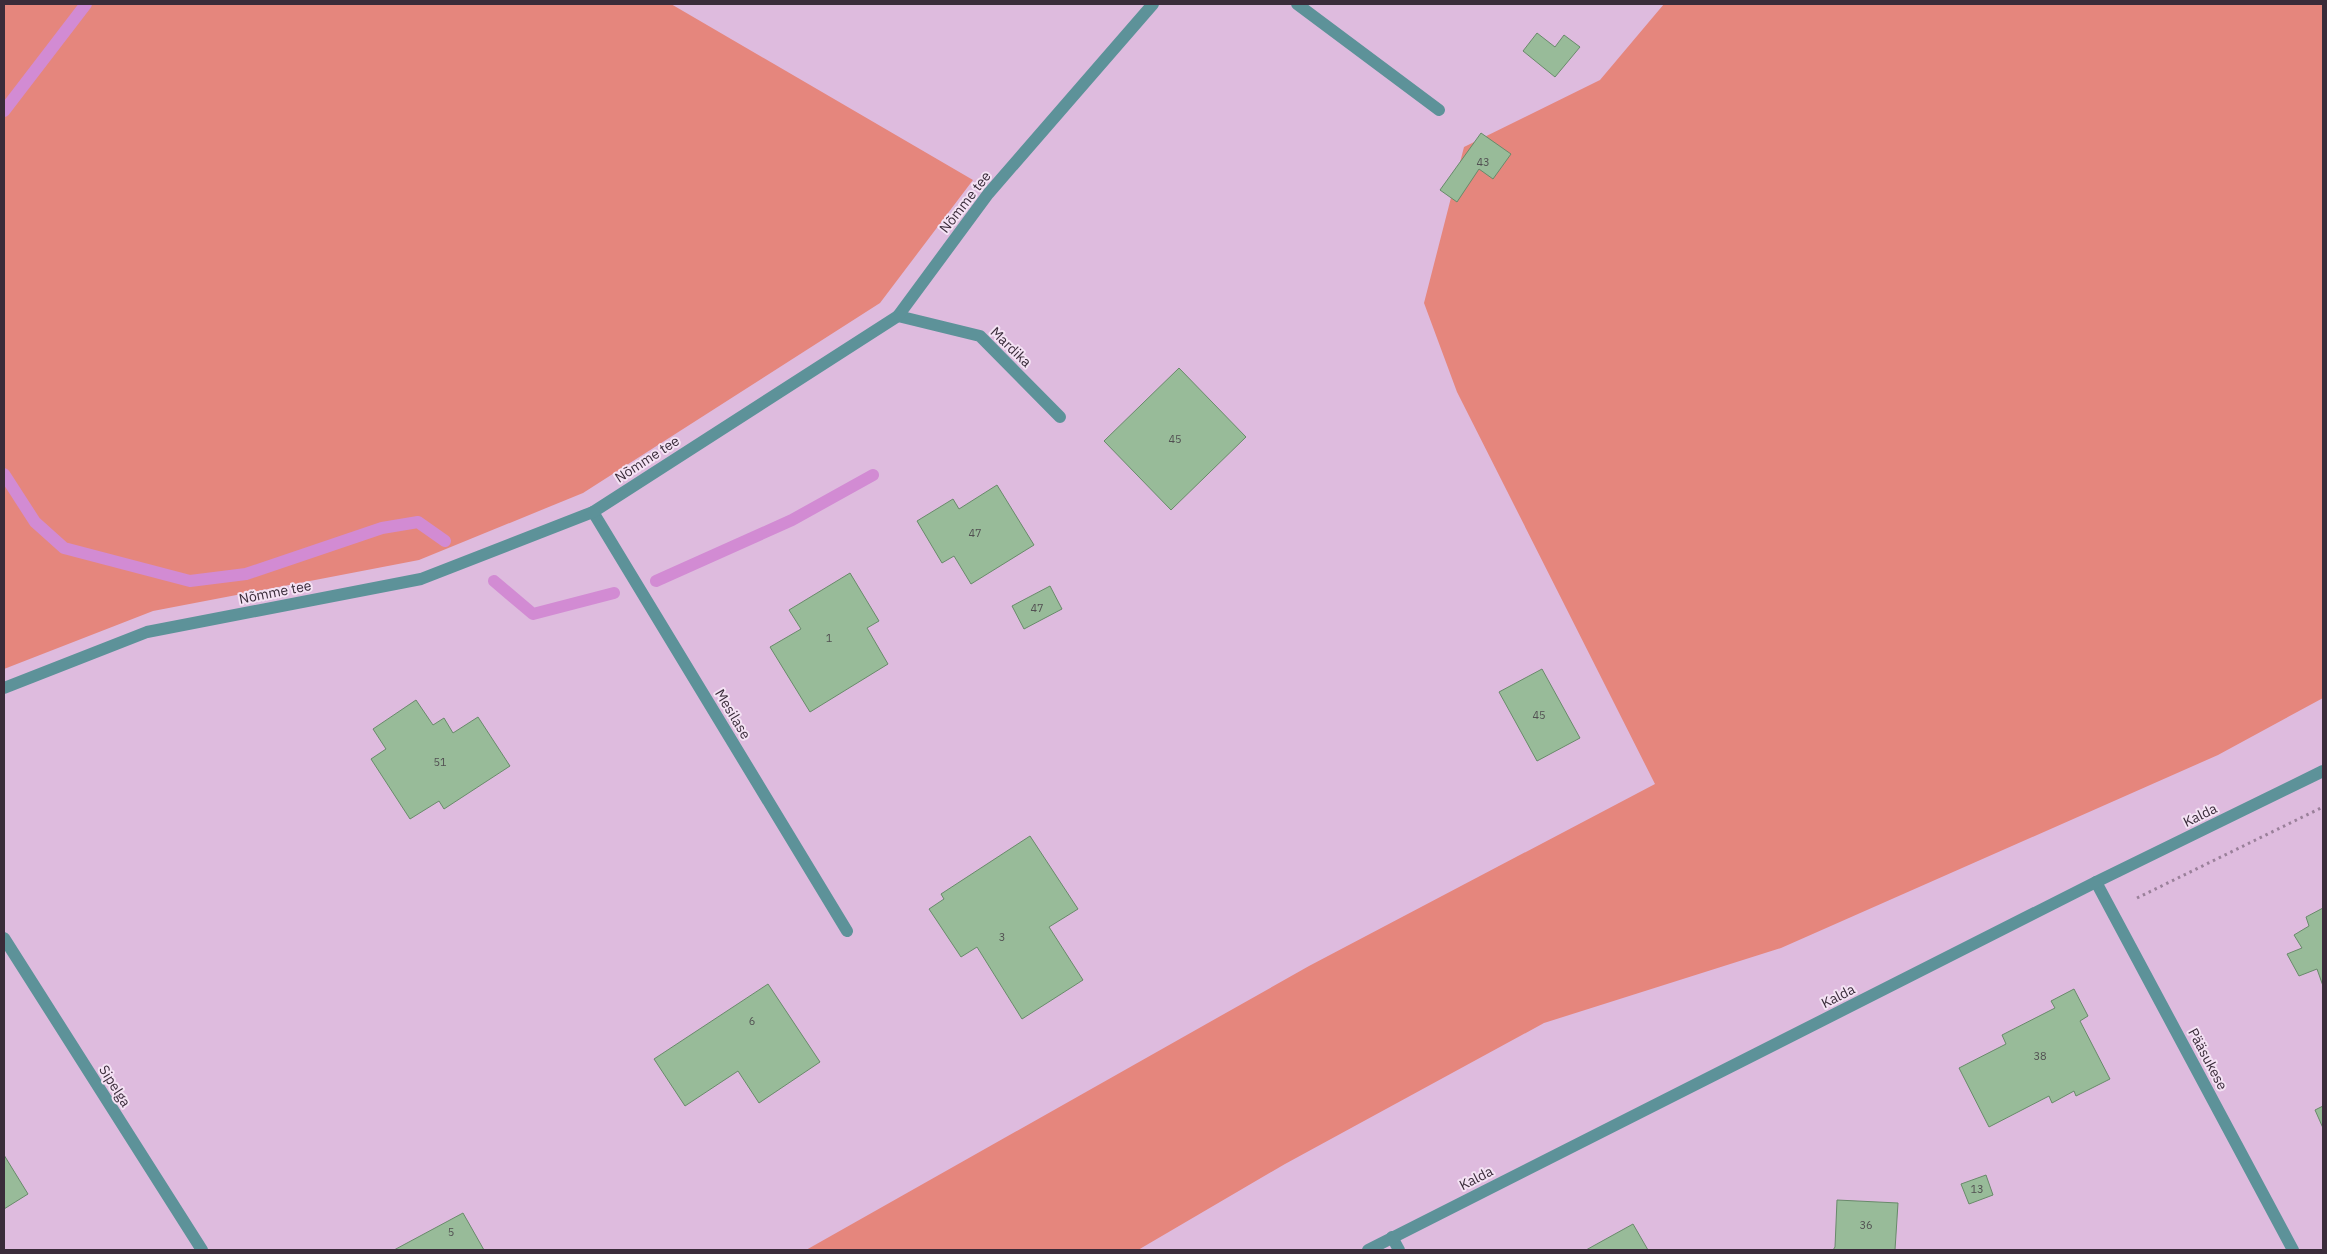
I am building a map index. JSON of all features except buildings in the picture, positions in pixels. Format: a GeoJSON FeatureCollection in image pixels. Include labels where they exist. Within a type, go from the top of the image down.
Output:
{"type":"FeatureCollection","features":[{"type":"Feature","properties":{"kind":"street","name":"Nõmme tee"},"geometry":{"type":"LineString","coordinates":[[4,688],[147,632],[420,579],[593,512],[898,316],[988,194],[1154,4]]}},
{"type":"Feature","properties":{"kind":"street"},"geometry":{"type":"LineString","coordinates":[[1298,4],[1440,110]]}},
{"type":"Feature","properties":{"kind":"street","name":"Mardika"},"geometry":{"type":"LineString","coordinates":[[898,316],[980,336],[1060,417]]}},
{"type":"Feature","properties":{"kind":"street","name":"Mesilase"},"geometry":{"type":"LineString","coordinates":[[593,512],[847,931]]}},
{"type":"Feature","properties":{"kind":"street","name":"Kalda"},"geometry":{"type":"LineString","coordinates":[[1368,1250],[2096,882],[2323,771]]}},
{"type":"Feature","properties":{"kind":"street","name":"Pääsukese"},"geometry":{"type":"LineString","coordinates":[[2096,882],[2293,1250]]}},
{"type":"Feature","properties":{"kind":"street","name":"Sipelga"},"geometry":{"type":"LineString","coordinates":[[4,938],[202,1250]]}},
{"type":"Feature","properties":{"kind":"street"},"geometry":{"type":"LineString","coordinates":[[1392,1237],[1399,1250]]}},
{"type":"Feature","properties":{"kind":"shaded area"},"geometry":{"type":"Polygon","coordinates":[[[4,4],[671,4],[973,180],[880,303],[583,493],[419,560],[153,611],[4,669],[4,4]]]}},
{"type":"Feature","properties":{"kind":"shaded area"},"geometry":{"type":"Polygon","coordinates":[[[1664,4],[2323,4],[2323,698],[2218,755],[1781,948],[1544,1023],[1285,1164],[1138,1250],[806,1250],[1309,966],[1655,784],[1457,392],[1424,303],[1464,147],[1600,80],[1664,4]]]}},
{"type":"Feature","properties":{"kind":"waterway"},"geometry":{"type":"LineString","coordinates":[[4,111],[86,4]]}},
{"type":"Feature","properties":{"kind":"waterway"},"geometry":{"type":"LineString","coordinates":[[4,474],[35,522],[64,548],[190,581],[246,574],[382,528],[418,522],[445,541]]}},
{"type":"Feature","properties":{"kind":"waterway"},"geometry":{"type":"LineString","coordinates":[[656,581],[792,520],[873,475]]}},
{"type":"Feature","properties":{"kind":"waterway"},"geometry":{"type":"LineString","coordinates":[[494,581],[533,614],[614,593]]}}]}
